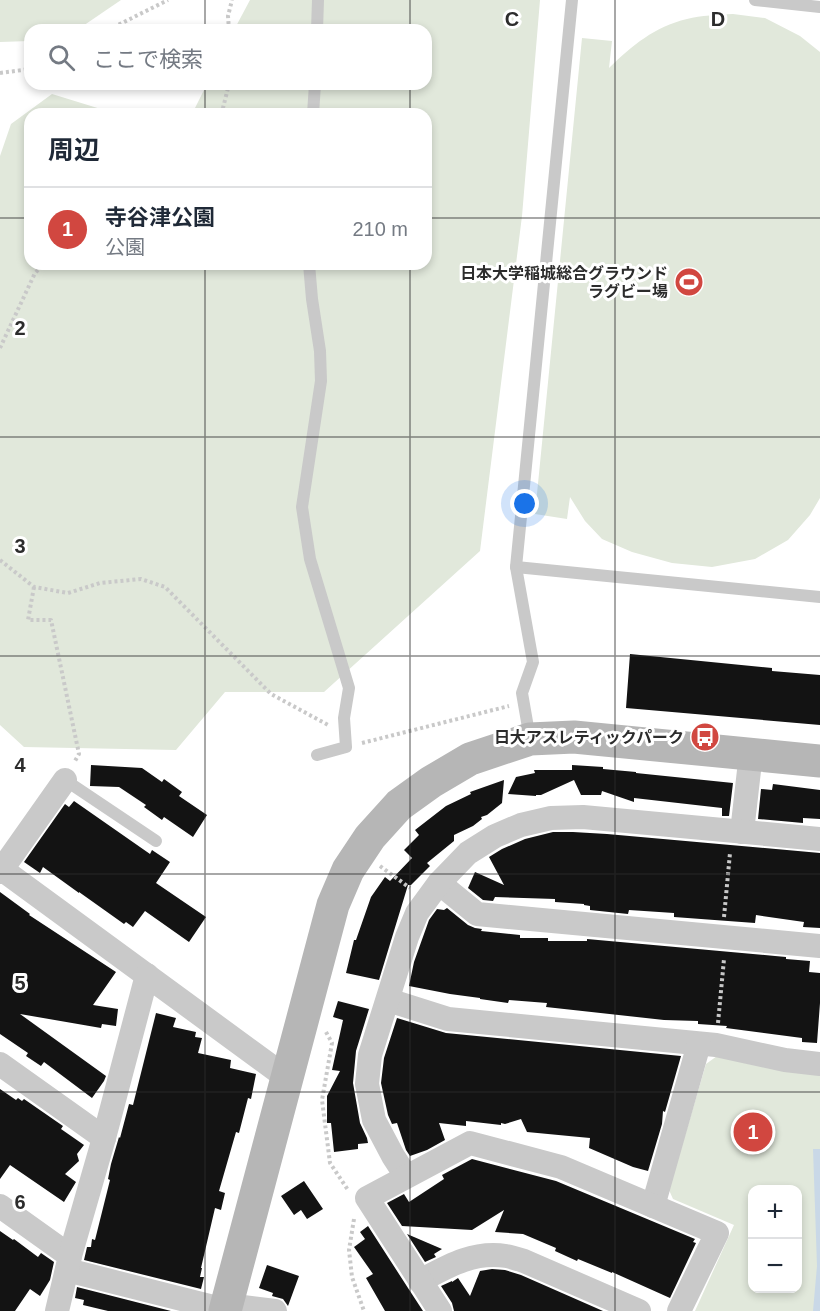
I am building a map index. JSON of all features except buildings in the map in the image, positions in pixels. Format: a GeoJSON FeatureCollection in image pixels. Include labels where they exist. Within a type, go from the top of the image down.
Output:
{"type":"FeatureCollection","features":[{"type":"Feature","properties":{"kind":"street"},"geometry":{"type":"LineString","coordinates":[[226,1309],[333,905],[348,870],[370,837],[399,805],[431,782],[470,759],[530,738],[574,737],[820,760]]}},
{"type":"Feature","properties":{"kind":"street"},"geometry":{"type":"LineString","coordinates":[[737,832],[751,753]]}},
{"type":"Feature","properties":{"kind":"street"},"geometry":{"type":"LineString","coordinates":[[65,780],[1,870],[287,1078]]}},
{"type":"Feature","properties":{"kind":"street"},"geometry":{"type":"LineString","coordinates":[[406,1176],[374,1120],[367,1084],[370,1055],[407,937],[417,913],[468,853],[495,836],[521,825],[551,818],[582,817],[820,839]]}},
{"type":"Feature","properties":{"kind":"street"},"geometry":{"type":"LineString","coordinates":[[433,892],[477,914],[820,946]]}},
{"type":"Feature","properties":{"kind":"street"},"geometry":{"type":"LineString","coordinates":[[57,1311],[147,975]]}},
{"type":"Feature","properties":{"kind":"street"},"geometry":{"type":"LineString","coordinates":[[388,1000],[448,1019],[708,1044],[784,1060],[820,1064]]}},
{"type":"Feature","properties":{"kind":"street"},"geometry":{"type":"LineString","coordinates":[[653,1206],[708,1044]]}},
{"type":"Feature","properties":{"kind":"street"},"geometry":{"type":"LineString","coordinates":[[0,1064],[104,1138]]}},
{"type":"Feature","properties":{"kind":"street"},"geometry":{"type":"LineString","coordinates":[[440,1311],[367,1198],[470,1143],[561,1167],[717,1233],[679,1311]]}},
{"type":"Feature","properties":{"kind":"street"},"geometry":{"type":"LineString","coordinates":[[0,1206],[68,1263],[226,1309],[275,1311]]}},
{"type":"Feature","properties":{"kind":"street"},"geometry":{"type":"LineString","coordinates":[[420,1281],[459,1260],[481,1255],[506,1256],[524,1261],[639,1311]]}},
{"type":"Feature","properties":{"kind":"lane"},"geometry":{"type":"LineString","coordinates":[[317,24],[318,0]]}},
{"type":"Feature","properties":{"kind":"lane"},"geometry":{"type":"LineString","coordinates":[[530,738],[522,693],[533,662],[516,567],[572,0]]}},
{"type":"Feature","properties":{"kind":"lane"},"geometry":{"type":"LineString","coordinates":[[755,0],[820,7]]}},
{"type":"Feature","properties":{"kind":"lane"},"geometry":{"type":"LineString","coordinates":[[313,108],[315,90]]}},
{"type":"Feature","properties":{"kind":"lane"},"geometry":{"type":"LineString","coordinates":[[310,270],[320,351],[321,381],[302,507],[310,559],[349,688],[344,718],[346,741],[317,755]]}},
{"type":"Feature","properties":{"kind":"lane"},"geometry":{"type":"LineString","coordinates":[[516,567],[820,597]]}},
{"type":"Feature","properties":{"kind":"lane"},"geometry":{"type":"LineString","coordinates":[[65,780],[156,841]]}},
{"type":"Feature","properties":{"kind":"path"},"geometry":{"type":"LineString","coordinates":[[120,24],[168,0]]}},
{"type":"Feature","properties":{"kind":"path"},"geometry":{"type":"LineString","coordinates":[[229,24],[228,15],[232,0]]}},
{"type":"Feature","properties":{"kind":"path"},"geometry":{"type":"LineString","coordinates":[[0,73],[24,70]]}},
{"type":"Feature","properties":{"kind":"path"},"geometry":{"type":"LineString","coordinates":[[223,108],[228,90]]}},
{"type":"Feature","properties":{"kind":"path"},"geometry":{"type":"LineString","coordinates":[[0,348],[38,270]]}},
{"type":"Feature","properties":{"kind":"path"},"geometry":{"type":"LineString","coordinates":[[0,560],[34,587],[68,593],[100,583],[141,579],[165,587],[272,694],[346,741],[511,706]]}},
{"type":"Feature","properties":{"kind":"path"},"geometry":{"type":"LineString","coordinates":[[34,587],[28,620],[51,621],[79,754],[65,780]]}},
{"type":"Feature","properties":{"kind":"path"},"geometry":{"type":"LineString","coordinates":[[708,1044],[725,937],[737,832]]}},
{"type":"Feature","properties":{"kind":"path"},"geometry":{"type":"LineString","coordinates":[[377,864],[433,892]]}},
{"type":"Feature","properties":{"kind":"path"},"geometry":{"type":"LineString","coordinates":[[322,1023],[332,1043],[322,1100],[330,1163],[352,1196],[367,1198],[356,1213],[349,1250],[352,1277],[364,1311]]}},
{"type":"Feature","properties":{"kind":"shaded area"},"geometry":{"type":"Polygon","coordinates":[[[0,0],[121,0],[86,24],[24,24],[24,41],[0,42],[0,0]]]}},
{"type":"Feature","properties":{"kind":"shaded area"},"geometry":{"type":"Polygon","coordinates":[[[250,0],[540,0],[522,216],[480,551],[324,692],[225,692],[176,750],[24,747],[0,725],[0,156],[11,124],[24,114],[24,270],[432,270],[432,108],[195,108],[204,90],[432,90],[432,24],[237,24],[250,0]]]}},
{"type":"Feature","properties":{"kind":"shaded area","name":"日本大学稲城総合グラウンド ラグビー場"},"geometry":{"type":"Polygon","coordinates":[[[733,14],[765,18],[800,36],[820,52],[820,498],[810,515],[788,540],[755,559],[712,567],[672,563],[632,552],[602,539],[585,521],[570,497],[567,519],[535,514],[582,38],[612,41],[609,68],[636,44],[675,22],[710,15],[733,14]]]}},
{"type":"Feature","properties":{"kind":"shaded area"},"geometry":{"type":"Polygon","coordinates":[[[52,94],[98,108],[33,108],[52,94]]]}},
{"type":"Feature","properties":{"kind":"shaded area"},"geometry":{"type":"Polygon","coordinates":[[[717,1056],[820,1075],[820,1311],[695,1311],[734,1225],[673,1199],[669,1190],[706,1064],[717,1056]]]}},
{"type":"Feature","properties":{"kind":"water"},"geometry":{"type":"Polygon","coordinates":[[[813,1149],[820,1149],[820,1311],[813,1311],[817,1266],[813,1149]]]}},
{"type":"Feature","properties":{"kind":"place","name":"日本大学稲城総合グラウンド ラグビー場"},"geometry":{"type":"Point","coordinates":[689,282]}},
{"type":"Feature","properties":{"kind":"place","name":"日大アスレティックパーク"},"geometry":{"type":"Point","coordinates":[705,737]}},
{"type":"Feature","properties":{"kind":"place","name":"寺谷津公園"},"geometry":{"type":"Point","coordinates":[753,1132]}}]}
